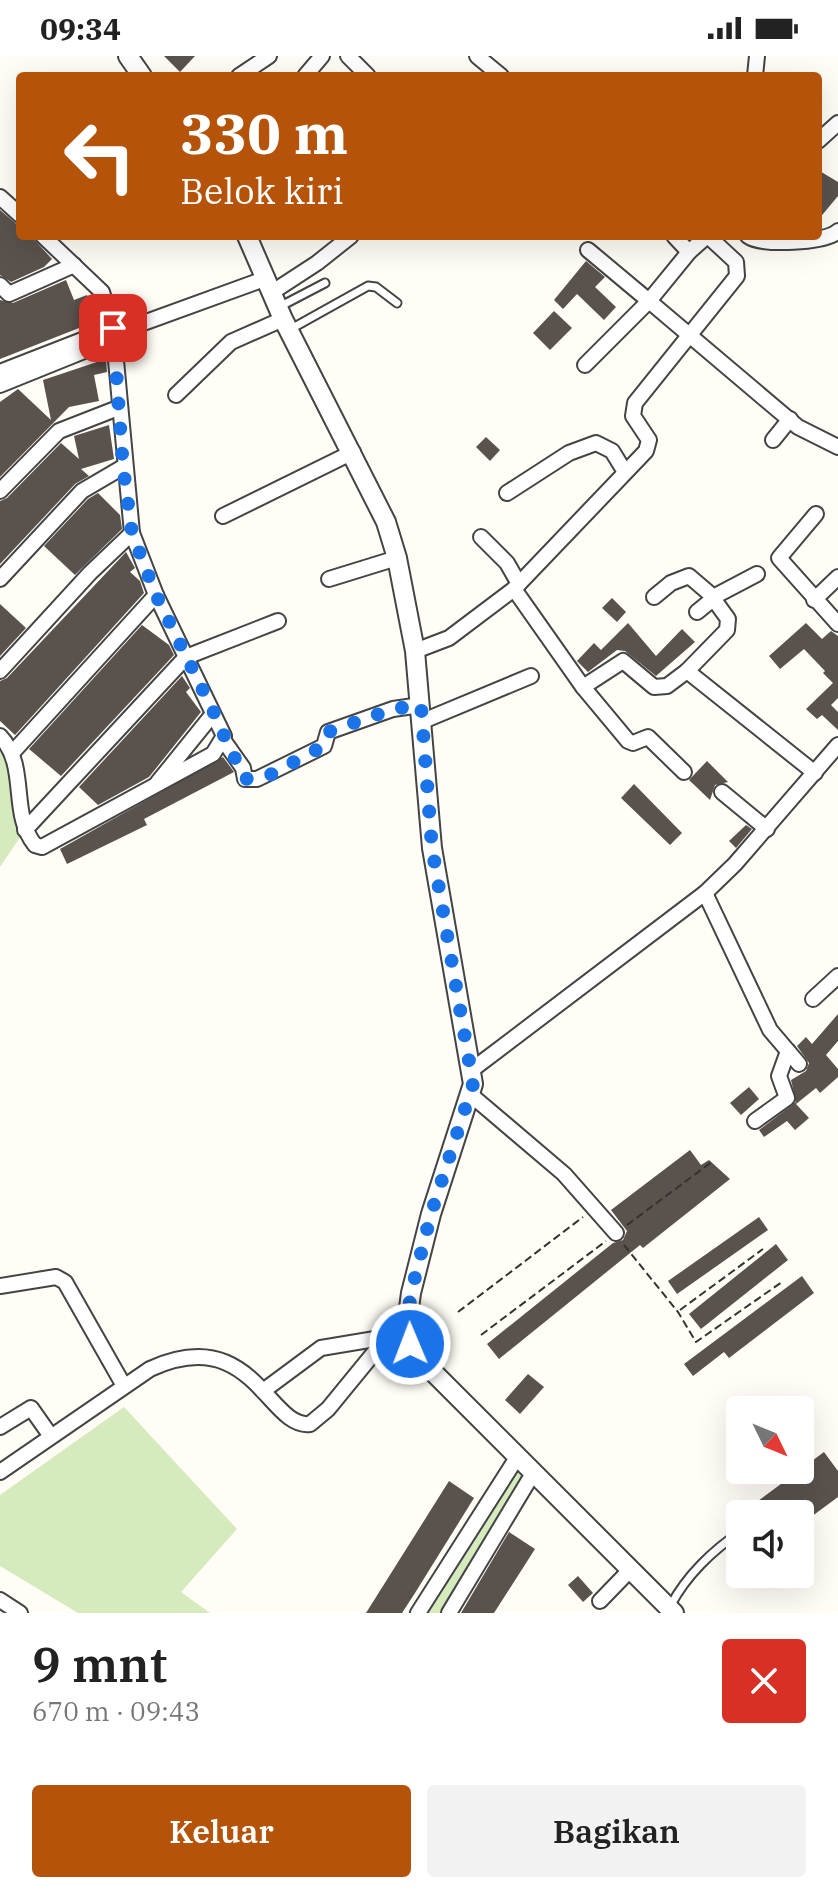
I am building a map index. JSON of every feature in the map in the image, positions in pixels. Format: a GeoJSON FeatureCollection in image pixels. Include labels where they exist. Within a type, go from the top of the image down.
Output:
{"type":"FeatureCollection","features":[{"type":"Feature","properties":{"kind":"street"},"geometry":{"type":"LineString","coordinates":[[308,72],[322,56]]}},
{"type":"Feature","properties":{"kind":"street"},"geometry":{"type":"LineString","coordinates":[[348,56],[364,72]]}},
{"type":"Feature","properties":{"kind":"street"},"geometry":{"type":"LineString","coordinates":[[477,56],[496,72]]}},
{"type":"Feature","properties":{"kind":"street"},"geometry":{"type":"LineString","coordinates":[[244,72],[265,57]]}},
{"type":"Feature","properties":{"kind":"street"},"geometry":{"type":"LineString","coordinates":[[822,137],[838,123]]}},
{"type":"Feature","properties":{"kind":"street"},"geometry":{"type":"LineString","coordinates":[[0,197],[16,210]]}},
{"type":"Feature","properties":{"kind":"street"},"geometry":{"type":"LineString","coordinates":[[47,240],[102,292],[113,334],[123,467],[132,533],[156,595],[223,731],[224,741],[243,768],[245,779],[257,779],[324,746],[328,732],[393,709],[422,713],[531,676]]}},
{"type":"Feature","properties":{"kind":"street"},"geometry":{"type":"LineString","coordinates":[[249,240],[386,522],[397,558],[415,651],[432,848],[459,1012],[473,1069],[471,1095],[431,1214],[411,1293],[406,1331],[416,1355],[516,1459],[671,1611]]}},
{"type":"Feature","properties":{"kind":"street"},"geometry":{"type":"LineString","coordinates":[[176,395],[231,342],[278,305],[306,272],[346,240]]}},
{"type":"Feature","properties":{"kind":"street"},"geometry":{"type":"LineString","coordinates":[[678,240],[689,252]]}},
{"type":"Feature","properties":{"kind":"street"},"geometry":{"type":"LineString","coordinates":[[585,365],[649,301],[689,252],[703,240]]}},
{"type":"Feature","properties":{"kind":"street"},"geometry":{"type":"LineString","coordinates":[[415,651],[449,638],[517,587],[649,446],[632,409],[686,336],[737,276],[736,262],[712,240]]}},
{"type":"Feature","properties":{"kind":"street"},"geometry":{"type":"LineString","coordinates":[[757,240],[764,243],[821,240]]}},
{"type":"Feature","properties":{"kind":"street"},"geometry":{"type":"LineString","coordinates":[[588,250],[686,336],[803,430],[838,447]]}},
{"type":"Feature","properties":{"kind":"street"},"geometry":{"type":"LineString","coordinates":[[3,292],[74,265]]}},
{"type":"Feature","properties":{"kind":"street"},"geometry":{"type":"LineString","coordinates":[[2,383],[113,334],[278,305]]}},
{"type":"Feature","properties":{"kind":"street"},"geometry":{"type":"LineString","coordinates":[[0,491],[59,431],[118,408]]}},
{"type":"Feature","properties":{"kind":"street"},"geometry":{"type":"LineString","coordinates":[[773,440],[790,419]]}},
{"type":"Feature","properties":{"kind":"street"},"geometry":{"type":"LineString","coordinates":[[507,493],[569,453],[596,443],[612,451],[625,472]]}},
{"type":"Feature","properties":{"kind":"street"},"geometry":{"type":"LineString","coordinates":[[223,516],[353,452]]}},
{"type":"Feature","properties":{"kind":"street"},"geometry":{"type":"LineString","coordinates":[[0,579],[82,491],[123,467]]}},
{"type":"Feature","properties":{"kind":"street"},"geometry":{"type":"LineString","coordinates":[[816,514],[779,556],[838,624]]}},
{"type":"Feature","properties":{"kind":"street"},"geometry":{"type":"LineString","coordinates":[[0,671],[90,573],[132,533]]}},
{"type":"Feature","properties":{"kind":"street"},"geometry":{"type":"LineString","coordinates":[[481,537],[507,563],[517,587],[583,687],[628,741],[633,743],[648,737],[684,772]]}},
{"type":"Feature","properties":{"kind":"street"},"geometry":{"type":"LineString","coordinates":[[329,579],[397,558]]}},
{"type":"Feature","properties":{"kind":"street"},"geometry":{"type":"LineString","coordinates":[[697,612],[757,574]]}},
{"type":"Feature","properties":{"kind":"street"},"geometry":{"type":"LineString","coordinates":[[583,687],[623,661],[654,687],[667,686],[687,671],[729,627],[728,619],[689,576],[671,583],[654,597]]}},
{"type":"Feature","properties":{"kind":"street"},"geometry":{"type":"LineString","coordinates":[[814,600],[838,577]]}},
{"type":"Feature","properties":{"kind":"street"},"geometry":{"type":"LineString","coordinates":[[13,752],[156,595]]}},
{"type":"Feature","properties":{"kind":"street"},"geometry":{"type":"LineString","coordinates":[[25,830],[186,657],[278,621]]}},
{"type":"Feature","properties":{"kind":"street"},"geometry":{"type":"LineString","coordinates":[[687,671],[815,773]]}},
{"type":"Feature","properties":{"kind":"street"},"geometry":{"type":"LineString","coordinates":[[155,786],[213,714]]}},
{"type":"Feature","properties":{"kind":"street"},"geometry":{"type":"LineString","coordinates":[[0,736],[13,752],[25,830],[35,845],[48,845],[213,754],[224,741]]}},
{"type":"Feature","properties":{"kind":"street"},"geometry":{"type":"LineString","coordinates":[[473,1069],[705,893],[767,829],[838,745]]}},
{"type":"Feature","properties":{"kind":"street"},"geometry":{"type":"LineString","coordinates":[[722,792],[767,829]]}},
{"type":"Feature","properties":{"kind":"street"},"geometry":{"type":"LineString","coordinates":[[705,893],[770,1030],[799,1064]]}},
{"type":"Feature","properties":{"kind":"street"},"geometry":{"type":"LineString","coordinates":[[813,999],[838,976]]}},
{"type":"Feature","properties":{"kind":"street"},"geometry":{"type":"LineString","coordinates":[[755,1121],[787,1098],[779,1076],[788,1051]]}},
{"type":"Feature","properties":{"kind":"street"},"geometry":{"type":"LineString","coordinates":[[471,1095],[552,1163],[616,1233]]}},
{"type":"Feature","properties":{"kind":"street"},"geometry":{"type":"LineString","coordinates":[[0,1286],[56,1277],[65,1282],[124,1386]]}},
{"type":"Feature","properties":{"kind":"street"},"geometry":{"type":"LineString","coordinates":[[263,1391],[321,1348],[406,1331]]}},
{"type":"Feature","properties":{"kind":"street"},"geometry":{"type":"LineString","coordinates":[[0,1472],[50,1435],[164,1362],[212,1358],[233,1364],[294,1421],[310,1424],[328,1409],[387,1337]]}},
{"type":"Feature","properties":{"kind":"street"},"geometry":{"type":"LineString","coordinates":[[0,1427],[31,1408],[50,1435]]}},
{"type":"Feature","properties":{"kind":"street"},"geometry":{"type":"LineString","coordinates":[[418,1613],[516,1459]]}},
{"type":"Feature","properties":{"kind":"street"},"geometry":{"type":"LineString","coordinates":[[449,1613],[532,1475]]}},
{"type":"Feature","properties":{"kind":"street"},"geometry":{"type":"LineString","coordinates":[[600,1601],[630,1570]]}},
{"type":"Feature","properties":{"kind":"street"},"geometry":{"type":"LineString","coordinates":[[0,1600],[20,1613]]}},
{"type":"Feature","properties":{"kind":"lane"},"geometry":{"type":"LineString","coordinates":[[278,305],[325,283]]}},
{"type":"Feature","properties":{"kind":"lane"},"geometry":{"type":"LineString","coordinates":[[278,305],[368,286],[376,287],[397,303]]}},
{"type":"Feature","properties":{"kind":"lane"},"geometry":{"type":"LineString","coordinates":[[671,1611],[681,1587],[726,1541]]}},
{"type":"Feature","properties":{"kind":"path"},"geometry":{"type":"LineString","coordinates":[[481,1335],[713,1161]]}},
{"type":"Feature","properties":{"kind":"path"},"geometry":{"type":"LineString","coordinates":[[458,1312],[593,1209]]}},
{"type":"Feature","properties":{"kind":"path"},"geometry":{"type":"LineString","coordinates":[[616,1233],[699,1343],[782,1282]]}},
{"type":"Feature","properties":{"kind":"path"},"geometry":{"type":"LineString","coordinates":[[678,1312],[763,1249]]}},
{"type":"Feature","properties":{"kind":"green space"},"geometry":{"type":"Polygon","coordinates":[[[0,736],[10,747],[25,830],[0,867],[0,736]]]}},
{"type":"Feature","properties":{"kind":"green space"},"geometry":{"type":"Polygon","coordinates":[[[124,1407],[237,1529],[181,1592],[210,1613],[78,1613],[0,1566],[0,1495],[124,1407]]]}},
{"type":"Feature","properties":{"kind":"green space"},"geometry":{"type":"Polygon","coordinates":[[[516,1459],[532,1475],[449,1613],[418,1613],[516,1459]]]}},
{"type":"Feature","properties":{"kind":"building"},"geometry":{"type":"Polygon","coordinates":[[[164,56],[195,56],[180,72],[164,56]]]}},
{"type":"Feature","properties":{"kind":"building"},"geometry":{"type":"Polygon","coordinates":[[[822,172],[838,182],[838,196],[822,215],[822,172]]]}},
{"type":"Feature","properties":{"kind":"building"},"geometry":{"type":"Polygon","coordinates":[[[0,210],[16,224],[16,240],[35,240],[52,259],[44,267],[11,282],[0,275],[0,210]]]}},
{"type":"Feature","properties":{"kind":"building"},"geometry":{"type":"Polygon","coordinates":[[[586,261],[605,277],[595,287],[616,307],[604,320],[577,294],[563,309],[554,300],[586,261]]]}},
{"type":"Feature","properties":{"kind":"building"},"geometry":{"type":"Polygon","coordinates":[[[66,280],[74,300],[87,295],[97,321],[0,359],[0,300],[13,303],[66,280]]]}},
{"type":"Feature","properties":{"kind":"building"},"geometry":{"type":"Polygon","coordinates":[[[554,311],[572,328],[550,350],[533,333],[554,311]]]}},
{"type":"Feature","properties":{"kind":"building"},"geometry":{"type":"Polygon","coordinates":[[[106,359],[107,372],[94,375],[99,401],[69,407],[0,477],[0,402],[18,389],[51,420],[43,380],[106,359]]]}},
{"type":"Feature","properties":{"kind":"building"},"geometry":{"type":"Polygon","coordinates":[[[109,425],[114,459],[81,469],[89,476],[75,484],[0,564],[0,501],[7,498],[61,443],[79,459],[74,436],[109,425]]]}},
{"type":"Feature","properties":{"kind":"building"},"geometry":{"type":"Polygon","coordinates":[[[486,437],[500,450],[490,461],[476,447],[486,437]]]}},
{"type":"Feature","properties":{"kind":"building"},"geometry":{"type":"Polygon","coordinates":[[[98,493],[120,515],[122,529],[75,575],[44,546],[88,499],[98,493]]]}},
{"type":"Feature","properties":{"kind":"building"},"geometry":{"type":"Polygon","coordinates":[[[126,552],[135,568],[130,572],[140,581],[144,593],[15,735],[0,721],[0,681],[7,678],[126,552]]]}},
{"type":"Feature","properties":{"kind":"building"},"geometry":{"type":"Polygon","coordinates":[[[612,598],[626,612],[617,622],[602,608],[612,598]]]}},
{"type":"Feature","properties":{"kind":"building"},"geometry":{"type":"Polygon","coordinates":[[[0,604],[26,628],[0,656],[0,604]]]}},
{"type":"Feature","properties":{"kind":"building"},"geometry":{"type":"Polygon","coordinates":[[[628,623],[656,656],[682,629],[695,642],[656,676],[625,651],[617,650],[588,672],[577,661],[594,643],[601,650],[628,623]]]}},
{"type":"Feature","properties":{"kind":"building"},"geometry":{"type":"Polygon","coordinates":[[[806,623],[822,639],[831,631],[838,636],[838,698],[831,705],[838,712],[838,730],[822,715],[817,719],[806,709],[833,683],[823,673],[825,671],[804,649],[780,669],[769,656],[806,623]]]}},
{"type":"Feature","properties":{"kind":"building"},"geometry":{"type":"Polygon","coordinates":[[[142,625],[169,645],[174,655],[61,776],[29,749],[142,625]]]}},
{"type":"Feature","properties":{"kind":"building"},"geometry":{"type":"Polygon","coordinates":[[[182,676],[190,688],[186,692],[201,712],[149,777],[98,805],[79,787],[182,676]]]}},
{"type":"Feature","properties":{"kind":"building"},"geometry":{"type":"Polygon","coordinates":[[[223,757],[234,772],[144,819],[147,825],[67,864],[60,849],[223,757]]]}},
{"type":"Feature","properties":{"kind":"building"},"geometry":{"type":"Polygon","coordinates":[[[707,761],[728,782],[715,785],[710,800],[689,780],[707,761]]]}},
{"type":"Feature","properties":{"kind":"building"},"geometry":{"type":"Polygon","coordinates":[[[634,784],[682,833],[670,845],[621,798],[634,784]]]}},
{"type":"Feature","properties":{"kind":"building"},"geometry":{"type":"Polygon","coordinates":[[[746,825],[752,829],[736,848],[729,841],[746,825]]]}},
{"type":"Feature","properties":{"kind":"building"},"geometry":{"type":"Polygon","coordinates":[[[838,1014],[838,1041],[826,1055],[838,1069],[838,1077],[820,1093],[816,1088],[796,1104],[809,1118],[795,1130],[787,1121],[764,1137],[759,1130],[796,1102],[791,1080],[806,1071],[809,1063],[797,1046],[806,1037],[812,1044],[838,1014]]]}},
{"type":"Feature","properties":{"kind":"building"},"geometry":{"type":"Polygon","coordinates":[[[749,1087],[759,1099],[741,1115],[730,1103],[749,1087]]]}},
{"type":"Feature","properties":{"kind":"building"},"geometry":{"type":"Polygon","coordinates":[[[690,1150],[701,1165],[709,1160],[730,1179],[643,1248],[640,1245],[499,1359],[487,1344],[613,1243],[623,1240],[627,1231],[611,1210],[690,1150]]]}},
{"type":"Feature","properties":{"kind":"building"},"geometry":{"type":"Polygon","coordinates":[[[759,1217],[768,1230],[677,1294],[668,1281],[759,1217]]]}},
{"type":"Feature","properties":{"kind":"building"},"geometry":{"type":"Polygon","coordinates":[[[776,1244],[788,1260],[701,1329],[689,1314],[776,1244]]]}},
{"type":"Feature","properties":{"kind":"building"},"geometry":{"type":"Polygon","coordinates":[[[802,1276],[814,1293],[729,1358],[724,1352],[693,1376],[684,1364],[802,1276]]]}},
{"type":"Feature","properties":{"kind":"building"},"geometry":{"type":"Polygon","coordinates":[[[528,1374],[544,1387],[520,1414],[505,1400],[528,1374]]]}},
{"type":"Feature","properties":{"kind":"building"},"geometry":{"type":"Polygon","coordinates":[[[824,1452],[838,1471],[838,1497],[814,1515],[814,1500],[759,1500],[781,1484],[814,1484],[814,1459],[824,1452]]]}},
{"type":"Feature","properties":{"kind":"building"},"geometry":{"type":"Polygon","coordinates":[[[449,1481],[474,1498],[415,1593],[402,1613],[366,1613],[449,1481]]]}},
{"type":"Feature","properties":{"kind":"building"},"geometry":{"type":"Polygon","coordinates":[[[509,1532],[535,1549],[494,1613],[461,1613],[509,1532]]]}},
{"type":"Feature","properties":{"kind":"building"},"geometry":{"type":"Polygon","coordinates":[[[578,1576],[593,1593],[583,1602],[568,1585],[578,1576]]]}},
{"type":"Feature","properties":{"kind":"route"},"geometry":{"type":"LineString","coordinates":[[113,328],[123,467],[132,533],[156,595],[223,731],[224,741],[243,768],[245,779],[249,781],[268,776],[296,762],[324,746],[328,732],[393,709],[421,705],[432,848],[458,1005],[473,1069],[473,1084],[431,1214],[411,1293],[406,1331],[410,1344]]}}]}
